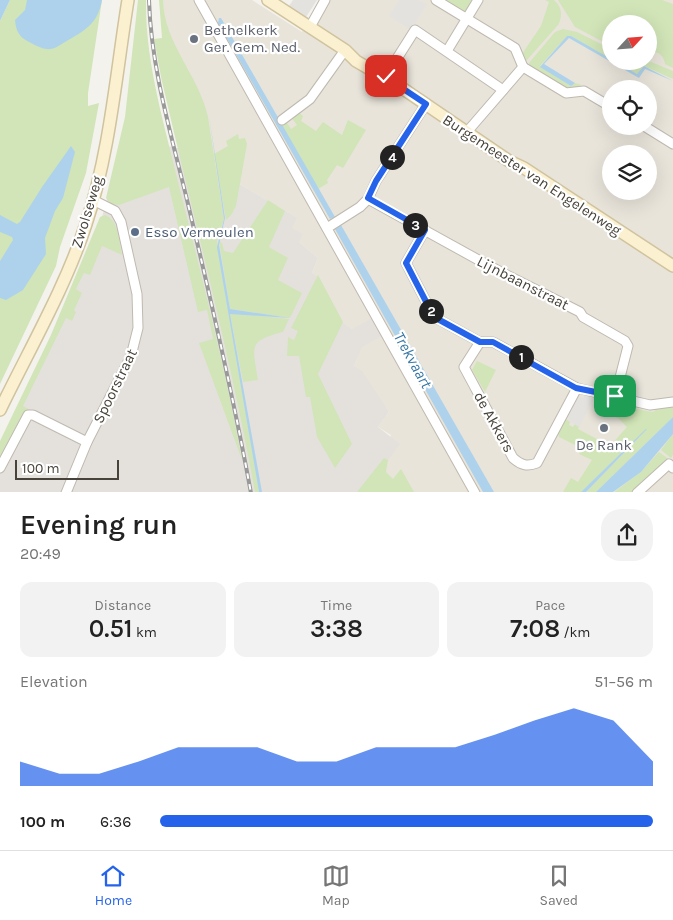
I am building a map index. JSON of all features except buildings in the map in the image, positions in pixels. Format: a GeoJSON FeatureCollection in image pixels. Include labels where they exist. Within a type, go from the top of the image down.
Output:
{"type":"FeatureCollection","features":[{"type":"Feature","properties":{"kind":"street","name":"Zwolseweg"},"geometry":{"type":"LineString","coordinates":[[0,410],[68,269],[93,200],[102,160],[128,0]]}},
{"type":"Feature","properties":{"kind":"street"},"geometry":{"type":"LineString","coordinates":[[199,0],[475,492]]}},
{"type":"Feature","properties":{"kind":"street","name":"Burgemeester van Engelenweg"},"geometry":{"type":"LineString","coordinates":[[268,0],[345,50],[354,60],[386,76],[515,166],[530,172],[673,266]]}},
{"type":"Feature","properties":{"kind":"street"},"geometry":{"type":"LineString","coordinates":[[310,27],[324,0]]}},
{"type":"Feature","properties":{"kind":"street"},"geometry":{"type":"LineString","coordinates":[[436,0],[515,48],[523,68],[566,93],[584,91],[602,102]]}},
{"type":"Feature","properties":{"kind":"street"},"geometry":{"type":"LineString","coordinates":[[447,51],[478,0]]}},
{"type":"Feature","properties":{"kind":"street"},"geometry":{"type":"LineString","coordinates":[[386,76],[415,30],[503,90]]}},
{"type":"Feature","properties":{"kind":"street"},"geometry":{"type":"LineString","coordinates":[[282,120],[310,99],[345,50]]}},
{"type":"Feature","properties":{"kind":"street"},"geometry":{"type":"LineString","coordinates":[[466,133],[523,68]]}},
{"type":"Feature","properties":{"kind":"street"},"geometry":{"type":"LineString","coordinates":[[327,228],[360,207],[368,198],[376,181],[426,104]]}},
{"type":"Feature","properties":{"kind":"street"},"geometry":{"type":"LineString","coordinates":[[657,134],[673,144]]}},
{"type":"Feature","properties":{"kind":"street","name":"Lijnbaanstraat"},"geometry":{"type":"LineString","coordinates":[[368,198],[563,303],[625,341],[628,346],[615,396]]}},
{"type":"Feature","properties":{"kind":"street","name":"Spoorstraat"},"geometry":{"type":"LineString","coordinates":[[66,492],[87,442],[131,356],[136,341],[139,309],[120,222],[115,211],[93,200]]}},
{"type":"Feature","properties":{"kind":"street"},"geometry":{"type":"LineString","coordinates":[[425,230],[406,263],[434,317],[480,342],[493,342],[576,388],[650,405],[673,402]]}},
{"type":"Feature","properties":{"kind":"street","name":"de Akkers"},"geometry":{"type":"LineString","coordinates":[[480,342],[464,367],[513,458],[519,464],[530,466],[537,463],[576,388]]}},
{"type":"Feature","properties":{"kind":"street"},"geometry":{"type":"LineString","coordinates":[[0,468],[28,415],[33,415],[87,442]]}},
{"type":"Feature","properties":{"kind":"street"},"geometry":{"type":"LineString","coordinates":[[637,492],[668,464],[673,468]]}},
{"type":"Feature","properties":{"kind":"shaded area"},"geometry":{"type":"Polygon","coordinates":[[[162,0],[252,0],[302,32],[319,0],[673,0],[673,492],[364,492],[391,435],[378,427],[389,412],[354,366],[361,347],[381,336],[352,329],[340,320],[312,273],[318,258],[299,242],[280,208],[233,180],[201,153],[165,21],[162,0]]]}},
{"type":"Feature","properties":{"kind":"shaded area"},"geometry":{"type":"Polygon","coordinates":[[[293,0],[317,0],[306,17],[289,6],[293,0]]]}},
{"type":"Feature","properties":{"kind":"shaded area"},"geometry":{"type":"Polygon","coordinates":[[[399,0],[418,0],[427,4],[411,30],[389,16],[399,0]]]}},
{"type":"Feature","properties":{"kind":"shaded area"},"geometry":{"type":"Polygon","coordinates":[[[124,137],[201,153],[233,180],[297,218],[292,228],[303,234],[299,242],[318,258],[312,273],[318,277],[340,320],[352,329],[372,318],[382,336],[362,347],[354,366],[362,371],[389,412],[378,427],[400,444],[364,492],[0,492],[0,451],[100,224],[124,137]]]}},
{"type":"Feature","properties":{"kind":"shaded area"},"geometry":{"type":"Polygon","coordinates":[[[585,394],[594,399],[579,427],[566,419],[578,396],[583,398],[585,394]]]}},
{"type":"Feature","properties":{"kind":"green space"},"geometry":{"type":"Polygon","coordinates":[[[10,0],[102,0],[88,93],[88,106],[99,103],[86,173],[60,247],[56,266],[0,384],[0,21],[10,0]]]}},
{"type":"Feature","properties":{"kind":"green space"},"geometry":{"type":"Polygon","coordinates":[[[138,0],[146,0],[152,71],[213,323],[242,460],[199,343],[213,339],[207,310],[198,312],[169,187],[119,205],[111,204],[106,198],[125,117],[138,0]]]}},
{"type":"Feature","properties":{"kind":"green space"},"geometry":{"type":"Polygon","coordinates":[[[159,0],[163,0],[169,31],[204,102],[208,117],[224,219],[217,241],[259,492],[255,492],[223,336],[161,77],[154,39],[162,38],[159,0]]]}},
{"type":"Feature","properties":{"kind":"green space"},"geometry":{"type":"Polygon","coordinates":[[[441,0],[472,0],[473,3],[467,14],[441,0]]]}},
{"type":"Feature","properties":{"kind":"green space"},"geometry":{"type":"Polygon","coordinates":[[[545,0],[554,0],[559,6],[561,12],[560,22],[526,61],[522,54],[541,26],[549,2],[545,0]]]}},
{"type":"Feature","properties":{"kind":"green space"},"geometry":{"type":"Polygon","coordinates":[[[558,0],[662,0],[673,4],[673,68],[665,64],[663,58],[658,53],[658,15],[602,15],[602,41],[575,27],[558,0]]]}},
{"type":"Feature","properties":{"kind":"green space"},"geometry":{"type":"Polygon","coordinates":[[[563,29],[577,32],[602,44],[602,55],[571,36],[567,36],[540,66],[571,86],[575,83],[582,85],[567,91],[530,67],[529,63],[555,32],[563,29]]]}},
{"type":"Feature","properties":{"kind":"green space"},"geometry":{"type":"Polygon","coordinates":[[[658,65],[673,71],[673,79],[653,70],[658,70],[658,65]]]}},
{"type":"Feature","properties":{"kind":"green space"},"geometry":{"type":"Polygon","coordinates":[[[630,70],[640,70],[637,74],[630,70]]]}},
{"type":"Feature","properties":{"kind":"green space"},"geometry":{"type":"Polygon","coordinates":[[[299,113],[303,116],[301,121],[316,131],[323,122],[342,135],[348,120],[366,130],[343,168],[337,165],[327,180],[328,183],[318,189],[280,122],[285,120],[291,129],[297,125],[291,117],[299,113]]]}},
{"type":"Feature","properties":{"kind":"green space"},"geometry":{"type":"Polygon","coordinates":[[[238,134],[239,139],[245,138],[247,144],[236,206],[226,220],[214,154],[228,146],[226,141],[238,134]]]}},
{"type":"Feature","properties":{"kind":"green space"},"geometry":{"type":"Polygon","coordinates":[[[268,200],[285,211],[269,247],[288,258],[278,280],[302,293],[290,318],[230,309],[219,241],[222,243],[224,251],[233,253],[268,200]]]}},
{"type":"Feature","properties":{"kind":"green space"},"geometry":{"type":"Polygon","coordinates":[[[105,215],[116,226],[122,255],[102,246],[90,275],[84,273],[76,289],[82,293],[74,310],[76,312],[72,321],[66,318],[23,406],[30,410],[0,461],[0,441],[51,335],[100,217],[105,215]]]}},
{"type":"Feature","properties":{"kind":"green space"},"geometry":{"type":"Polygon","coordinates":[[[318,275],[343,322],[318,374],[352,444],[335,468],[317,437],[310,397],[306,397],[299,356],[287,356],[288,337],[294,340],[298,331],[291,328],[318,275]]]}},
{"type":"Feature","properties":{"kind":"green space"},"geometry":{"type":"Polygon","coordinates":[[[237,313],[289,319],[283,332],[263,339],[255,347],[254,353],[258,380],[243,382],[230,314],[237,313]]]}},
{"type":"Feature","properties":{"kind":"green space"},"geometry":{"type":"Polygon","coordinates":[[[477,361],[496,370],[485,392],[472,370],[477,361]]]}},
{"type":"Feature","properties":{"kind":"green space"},"geometry":{"type":"Polygon","coordinates":[[[673,405],[673,417],[596,492],[586,492],[647,429],[581,492],[563,492],[571,478],[578,482],[592,460],[579,454],[581,448],[559,437],[558,434],[566,419],[570,422],[569,425],[573,427],[575,424],[579,427],[578,429],[610,446],[627,427],[618,418],[603,413],[605,409],[622,412],[623,406],[652,412],[655,411],[654,408],[673,405]]]}},
{"type":"Feature","properties":{"kind":"green space"},"geometry":{"type":"Polygon","coordinates":[[[673,434],[673,455],[671,458],[661,450],[673,434]]]}},
{"type":"Feature","properties":{"kind":"green space"},"geometry":{"type":"Polygon","coordinates":[[[659,452],[670,460],[633,492],[614,492],[641,472],[659,452]]]}},
{"type":"Feature","properties":{"kind":"green space"},"geometry":{"type":"Polygon","coordinates":[[[384,458],[388,460],[386,472],[393,479],[401,469],[414,492],[357,492],[384,458]]]}},
{"type":"Feature","properties":{"kind":"water"},"geometry":{"type":"Polygon","coordinates":[[[0,0],[10,0],[0,21],[0,0]]]}},
{"type":"Feature","properties":{"kind":"water"},"geometry":{"type":"Polygon","coordinates":[[[27,0],[102,0],[94,21],[89,26],[53,49],[48,49],[39,47],[26,40],[20,36],[17,30],[15,20],[25,10],[27,0]]]}},
{"type":"Feature","properties":{"kind":"water"},"geometry":{"type":"Polygon","coordinates":[[[219,18],[221,18],[335,217],[330,219],[218,23],[219,18]]]}},
{"type":"Feature","properties":{"kind":"water"},"geometry":{"type":"Polygon","coordinates":[[[567,36],[571,36],[602,54],[602,57],[569,38],[544,64],[575,83],[571,86],[540,67],[567,36]]]}},
{"type":"Feature","properties":{"kind":"water"},"geometry":{"type":"Polygon","coordinates":[[[625,70],[630,70],[637,74],[640,70],[644,70],[639,78],[625,70]]]}},
{"type":"Feature","properties":{"kind":"water"},"geometry":{"type":"Polygon","coordinates":[[[647,70],[652,70],[673,81],[647,70]]]}},
{"type":"Feature","properties":{"kind":"water"},"geometry":{"type":"Polygon","coordinates":[[[209,116],[225,218],[219,245],[230,309],[290,318],[230,314],[262,492],[259,492],[217,247],[224,219],[209,116]]]}},
{"type":"Feature","properties":{"kind":"water"},"geometry":{"type":"Polygon","coordinates":[[[71,146],[75,152],[63,198],[55,211],[45,238],[46,254],[23,290],[6,300],[0,298],[0,261],[13,240],[12,237],[0,232],[0,215],[17,224],[20,222],[71,146]]]}},
{"type":"Feature","properties":{"kind":"water","name":"Trekvaart"},"geometry":{"type":"Polygon","coordinates":[[[341,225],[494,492],[483,492],[335,229],[341,225]]]}},
{"type":"Feature","properties":{"kind":"water"},"geometry":{"type":"Polygon","coordinates":[[[673,417],[673,434],[641,472],[613,492],[596,492],[673,417]]]}},
{"type":"Feature","properties":{"kind":"water"},"geometry":{"type":"Polygon","coordinates":[[[646,429],[586,492],[581,492],[646,429]]]}},
{"type":"Feature","properties":{"kind":"railway"},"geometry":{"type":"LineString","coordinates":[[149,0],[154,52],[163,103],[213,312],[251,492]]}},
{"type":"Feature","properties":{"kind":"place","name":"Bethelkerk Ger. Gem. Ned."},"geometry":{"type":"Point","coordinates":[194,39]}},
{"type":"Feature","properties":{"kind":"place","name":"Esso Vermeulen"},"geometry":{"type":"Point","coordinates":[135,232]}},
{"type":"Feature","properties":{"kind":"place","name":"De Rank"},"geometry":{"type":"Point","coordinates":[604,428]}},
{"type":"Feature","properties":{"kind":"route"},"geometry":{"type":"LineString","coordinates":[[386,76],[384,79],[388,82],[399,86],[426,104],[369,192],[368,198],[425,230],[406,263],[434,317],[480,342],[493,342],[576,388],[615,396]]}}]}
